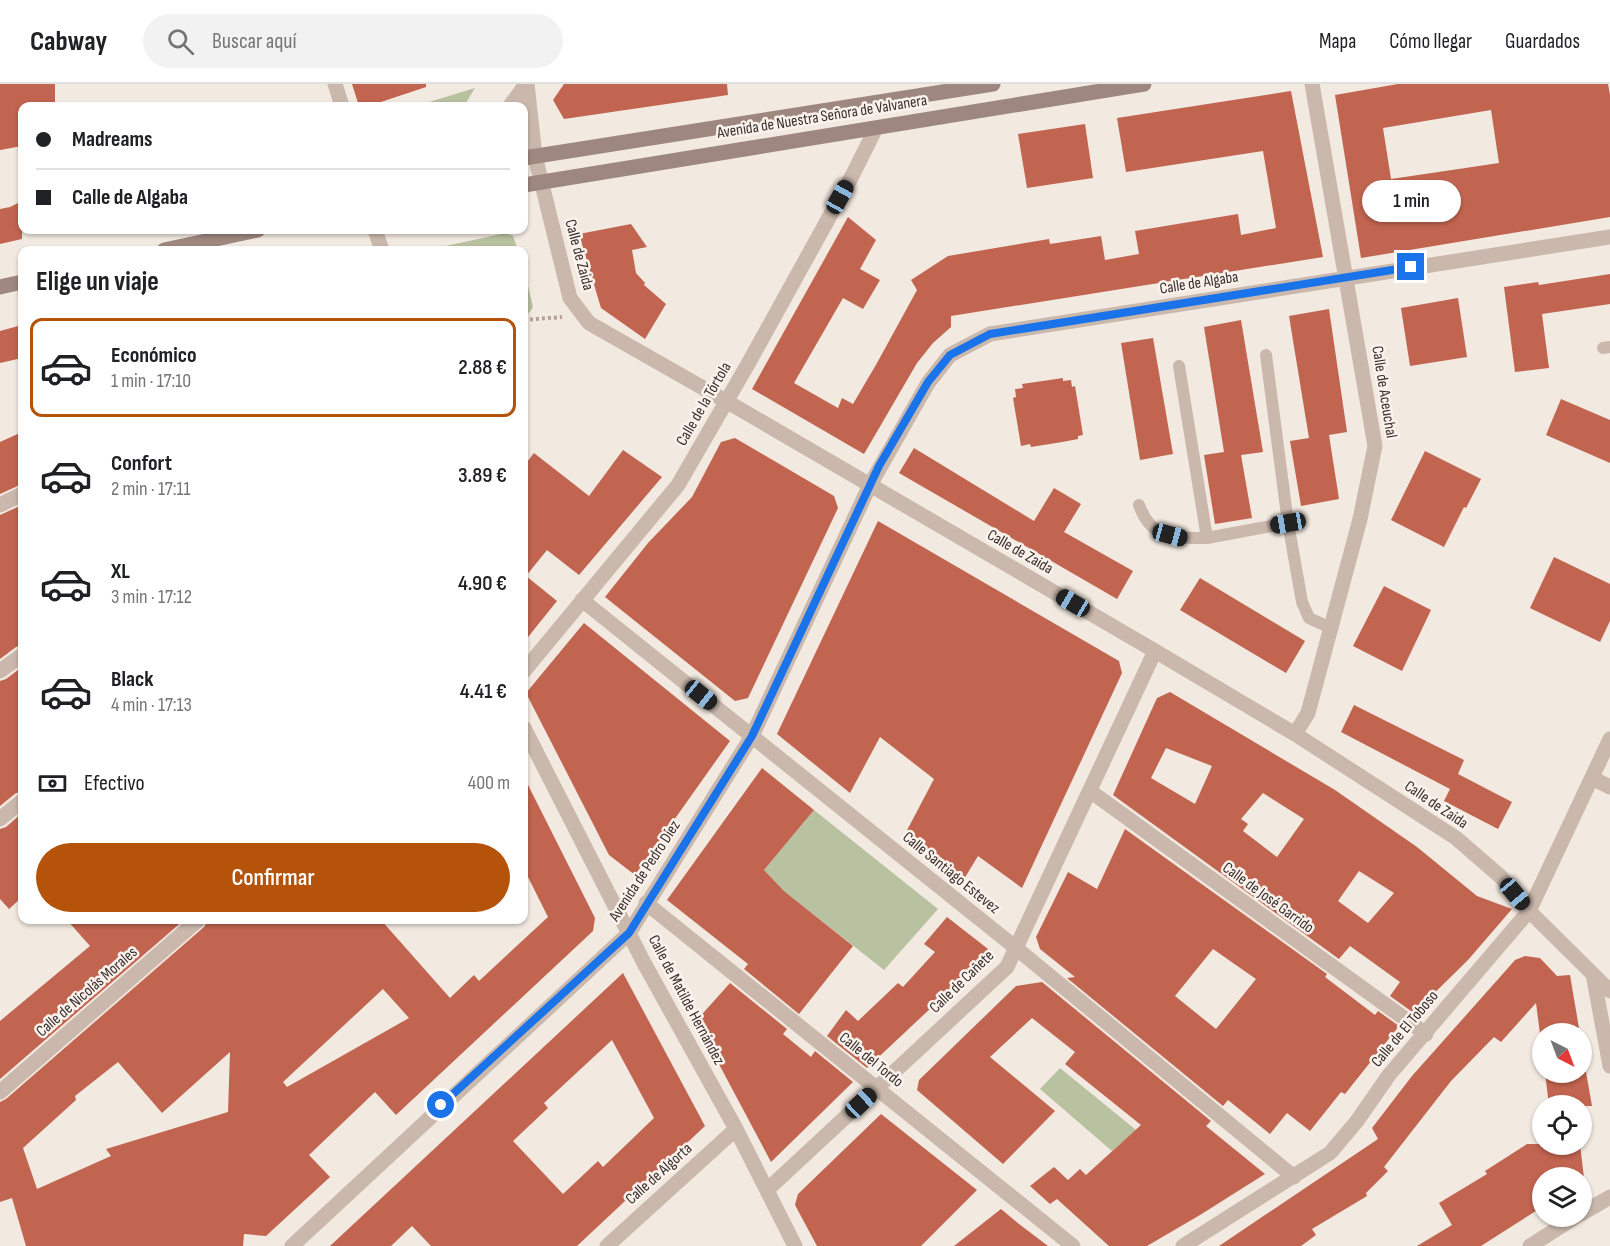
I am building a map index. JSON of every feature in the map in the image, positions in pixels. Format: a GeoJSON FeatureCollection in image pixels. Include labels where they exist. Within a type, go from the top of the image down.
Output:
{"type":"FeatureCollection","features":[{"type":"Feature","properties":{"kind":"main road","name":"Avenida de Nuestra Señora de Valvanera"},"geometry":{"type":"LineString","coordinates":[[529,157],[993,84]]}},
{"type":"Feature","properties":{"kind":"main road","name":"Avenida de Nuestra Señora de Valvanera"},"geometry":{"type":"LineString","coordinates":[[528,184],[1144,84]]}},
{"type":"Feature","properties":{"kind":"main road"},"geometry":{"type":"LineString","coordinates":[[183,246],[239,234]]}},
{"type":"Feature","properties":{"kind":"main road"},"geometry":{"type":"LineString","coordinates":[[0,287],[18,283]]}},
{"type":"Feature","properties":{"kind":"street"},"geometry":{"type":"LineString","coordinates":[[335,84],[341,102]]}},
{"type":"Feature","properties":{"kind":"street"},"geometry":{"type":"LineString","coordinates":[[513,102],[527,84]]}},
{"type":"Feature","properties":{"kind":"street","name":"Calle de Zaida"},"geometry":{"type":"LineString","coordinates":[[527,84],[527,102]]}},
{"type":"Feature","properties":{"kind":"street","name":"Calle de Aceuchal"},"geometry":{"type":"LineString","coordinates":[[1295,734],[1308,713],[1360,519],[1375,446],[1312,84]]}},
{"type":"Feature","properties":{"kind":"street","name":"Calle de Zaida"},"geometry":{"type":"LineString","coordinates":[[528,120],[529,157],[541,182],[570,298],[589,323],[1295,734],[1456,838],[1501,877],[1529,911],[1610,990]]}},
{"type":"Feature","properties":{"kind":"street","name":"Calle de la Tórtola"},"geometry":{"type":"LineString","coordinates":[[528,666],[678,485],[852,176],[876,128]]}},
{"type":"Feature","properties":{"kind":"street","name":"Calle de Algaba"},"geometry":{"type":"LineString","coordinates":[[870,485],[928,382],[950,355],[990,334],[1610,237]]}},
{"type":"Feature","properties":{"kind":"street","name":"Avenida de Pedro Díez"},"geometry":{"type":"LineString","coordinates":[[292,1246],[629,933],[752,736],[870,485]]}},
{"type":"Feature","properties":{"kind":"street"},"geometry":{"type":"LineString","coordinates":[[0,504],[18,496]]}},
{"type":"Feature","properties":{"kind":"street","name":"Calle Santiago Estevez"},"geometry":{"type":"LineString","coordinates":[[582,600],[1016,948],[1294,1177]]}},
{"type":"Feature","properties":{"kind":"street","name":"Calle de Cañete"},"geometry":{"type":"LineString","coordinates":[[767,1190],[1007,967],[1155,651]]}},
{"type":"Feature","properties":{"kind":"street"},"geometry":{"type":"LineString","coordinates":[[0,671],[18,658]]}},
{"type":"Feature","properties":{"kind":"street","name":"Calle de Matilde Hernández"},"geometry":{"type":"LineString","coordinates":[[528,736],[629,933],[736,1129],[795,1246]]}},
{"type":"Feature","properties":{"kind":"street","name":"Calle de El Toboso"},"geometry":{"type":"LineString","coordinates":[[1183,1246],[1330,1153],[1357,1121],[1389,1075],[1529,911],[1610,739]]}},
{"type":"Feature","properties":{"kind":"street"},"geometry":{"type":"LineString","coordinates":[[1592,778],[1610,787]]}},
{"type":"Feature","properties":{"kind":"street","name":"Calle de José Garrido"},"geometry":{"type":"LineString","coordinates":[[1090,790],[1426,1034]]}},
{"type":"Feature","properties":{"kind":"street"},"geometry":{"type":"LineString","coordinates":[[0,819],[18,804]]}},
{"type":"Feature","properties":{"kind":"street","name":"Calle del Tordo"},"geometry":{"type":"LineString","coordinates":[[646,903],[1073,1246]]}},
{"type":"Feature","properties":{"kind":"street","name":"Calle de Nicolás Morales"},"geometry":{"type":"LineString","coordinates":[[0,1092],[193,924]]}},
{"type":"Feature","properties":{"kind":"street"},"geometry":{"type":"LineString","coordinates":[[1593,974],[1610,1066]]}},
{"type":"Feature","properties":{"kind":"street","name":"Calle de Algorta"},"geometry":{"type":"LineString","coordinates":[[607,1246],[736,1129]]}},
{"type":"Feature","properties":{"kind":"street"},"geometry":{"type":"LineString","coordinates":[[1592,1208],[1610,1197]]}},
{"type":"Feature","properties":{"kind":"street"},"geometry":{"type":"LineString","coordinates":[[1530,1246],[1559,1227]]}},
{"type":"Feature","properties":{"kind":"lane"},"geometry":{"type":"LineString","coordinates":[[1266,354],[1288,523],[1304,610],[1309,618],[1331,628]]}},
{"type":"Feature","properties":{"kind":"lane"},"geometry":{"type":"LineString","coordinates":[[1179,366],[1207,538]]}},
{"type":"Feature","properties":{"kind":"lane"},"geometry":{"type":"LineString","coordinates":[[1139,505],[1145,521],[1158,531],[1181,538],[1207,538],[1288,523]]}},
{"type":"Feature","properties":{"kind":"path"},"geometry":{"type":"LineString","coordinates":[[528,320],[584,316]]}},
{"type":"Feature","properties":{"kind":"green space"},"geometry":{"type":"Polygon","coordinates":[[[475,88],[466,102],[429,102],[475,88]]]}},
{"type":"Feature","properties":{"kind":"green space"},"geometry":{"type":"Polygon","coordinates":[[[508,234],[513,236],[517,246],[446,246],[508,234]]]}},
{"type":"Feature","properties":{"kind":"green space"},"geometry":{"type":"Polygon","coordinates":[[[528,286],[533,307],[528,313],[528,286]]]}},
{"type":"Feature","properties":{"kind":"green space"},"geometry":{"type":"Polygon","coordinates":[[[814,810],[938,909],[884,970],[784,891],[764,870],[814,810]]]}},
{"type":"Feature","properties":{"kind":"green space"},"geometry":{"type":"Polygon","coordinates":[[[1060,1068],[1136,1130],[1112,1151],[1040,1089],[1060,1068]]]}},
{"type":"Feature","properties":{"kind":"building"},"geometry":{"type":"Polygon","coordinates":[[[0,84],[55,84],[55,102],[18,102],[18,147],[0,150],[0,84]]]}},
{"type":"Feature","properties":{"kind":"building"},"geometry":{"type":"Polygon","coordinates":[[[352,84],[426,84],[426,87],[381,102],[358,102],[352,84]]]}},
{"type":"Feature","properties":{"kind":"building"},"geometry":{"type":"Polygon","coordinates":[[[564,84],[727,84],[728,95],[564,119],[553,100],[564,84]]]}},
{"type":"Feature","properties":{"kind":"building"},"geometry":{"type":"Polygon","coordinates":[[[1398,84],[1608,84],[1610,95],[1610,217],[1361,258],[1335,95],[1398,84]],[[1491,110],[1383,128],[1391,179],[1499,163],[1491,110]]]}},
{"type":"Feature","properties":{"kind":"building"},"geometry":{"type":"Polygon","coordinates":[[[1291,91],[1323,257],[951,316],[951,327],[933,343],[917,363],[864,454],[752,389],[848,217],[876,240],[860,269],[880,280],[863,309],[843,298],[794,383],[838,408],[842,398],[853,404],[877,363],[917,290],[911,280],[948,256],[1049,239],[1050,244],[1101,236],[1105,260],[1139,254],[1135,231],[1238,214],[1241,235],[1276,228],[1263,151],[1126,172],[1117,118],[1291,91]]]}},
{"type":"Feature","properties":{"kind":"building"},"geometry":{"type":"Polygon","coordinates":[[[1085,124],[1093,178],[1027,188],[1018,134],[1085,124]]]}},
{"type":"Feature","properties":{"kind":"building"},"geometry":{"type":"Polygon","coordinates":[[[18,203],[18,234],[22,234],[22,239],[0,244],[0,209],[18,203]]]}},
{"type":"Feature","properties":{"kind":"building"},"geometry":{"type":"Polygon","coordinates":[[[631,224],[647,247],[632,250],[636,273],[645,283],[644,285],[666,304],[645,339],[601,308],[579,234],[631,224]]]}},
{"type":"Feature","properties":{"kind":"building"},"geometry":{"type":"Polygon","coordinates":[[[1610,274],[1610,304],[1542,314],[1549,368],[1515,372],[1504,287],[1538,282],[1539,285],[1610,274]]]}},
{"type":"Feature","properties":{"kind":"building"},"geometry":{"type":"Polygon","coordinates":[[[1458,298],[1467,357],[1410,366],[1401,308],[1458,298]]]}},
{"type":"Feature","properties":{"kind":"building"},"geometry":{"type":"Polygon","coordinates":[[[1329,309],[1347,432],[1329,435],[1339,499],[1301,506],[1290,441],[1309,438],[1289,316],[1329,309]]]}},
{"type":"Feature","properties":{"kind":"building"},"geometry":{"type":"Polygon","coordinates":[[[1241,320],[1263,452],[1241,455],[1252,518],[1215,524],[1204,455],[1224,452],[1204,327],[1241,320]]]}},
{"type":"Feature","properties":{"kind":"building"},"geometry":{"type":"Polygon","coordinates":[[[18,326],[18,359],[0,363],[0,331],[18,326]]]}},
{"type":"Feature","properties":{"kind":"building"},"geometry":{"type":"Polygon","coordinates":[[[1153,338],[1173,454],[1140,460],[1121,343],[1153,338]]]}},
{"type":"Feature","properties":{"kind":"building"},"geometry":{"type":"Polygon","coordinates":[[[1063,378],[1063,381],[1071,380],[1072,387],[1075,386],[1083,435],[1078,436],[1078,439],[1062,442],[1031,447],[1030,444],[1021,446],[1013,398],[1016,397],[1015,389],[1023,388],[1022,384],[1063,378]]]}},
{"type":"Feature","properties":{"kind":"building"},"geometry":{"type":"Polygon","coordinates":[[[1561,399],[1610,420],[1610,463],[1546,435],[1561,399]]]}},
{"type":"Feature","properties":{"kind":"building"},"geometry":{"type":"Polygon","coordinates":[[[18,434],[18,486],[0,494],[0,442],[18,434]]]}},
{"type":"Feature","properties":{"kind":"building"},"geometry":{"type":"Polygon","coordinates":[[[735,438],[834,496],[838,508],[748,698],[735,701],[605,597],[648,543],[692,497],[721,442],[735,438]]]}},
{"type":"Feature","properties":{"kind":"building"},"geometry":{"type":"Polygon","coordinates":[[[914,448],[1034,521],[1054,488],[1081,504],[1064,532],[1133,571],[1117,599],[899,473],[914,448]]]}},
{"type":"Feature","properties":{"kind":"building"},"geometry":{"type":"Polygon","coordinates":[[[623,450],[662,477],[579,575],[547,550],[528,574],[528,461],[534,453],[589,496],[623,450]]]}},
{"type":"Feature","properties":{"kind":"building"},"geometry":{"type":"Polygon","coordinates":[[[1425,451],[1481,479],[1444,547],[1391,520],[1425,451]]]}},
{"type":"Feature","properties":{"kind":"building"},"geometry":{"type":"Polygon","coordinates":[[[18,507],[18,646],[0,659],[0,515],[18,507]]]}},
{"type":"Feature","properties":{"kind":"building"},"geometry":{"type":"Polygon","coordinates":[[[878,521],[1119,661],[1122,673],[1022,888],[978,856],[961,884],[904,836],[934,779],[880,737],[850,793],[777,734],[878,521]]]}},
{"type":"Feature","properties":{"kind":"building"},"geometry":{"type":"Polygon","coordinates":[[[1554,557],[1610,584],[1610,621],[1600,642],[1530,608],[1554,557]]]}},
{"type":"Feature","properties":{"kind":"building"},"geometry":{"type":"Polygon","coordinates":[[[528,578],[557,601],[528,637],[528,578]]]}},
{"type":"Feature","properties":{"kind":"building"},"geometry":{"type":"Polygon","coordinates":[[[1200,578],[1305,641],[1286,673],[1180,610],[1200,578]]]}},
{"type":"Feature","properties":{"kind":"building"},"geometry":{"type":"Polygon","coordinates":[[[1384,586],[1431,610],[1402,671],[1353,646],[1384,586]]]}},
{"type":"Feature","properties":{"kind":"building"},"geometry":{"type":"Polygon","coordinates":[[[584,623],[730,741],[635,875],[609,855],[528,697],[528,691],[584,623]]]}},
{"type":"Feature","properties":{"kind":"building"},"geometry":{"type":"Polygon","coordinates":[[[18,670],[18,793],[0,806],[0,681],[18,670]]]}},
{"type":"Feature","properties":{"kind":"building"},"geometry":{"type":"Polygon","coordinates":[[[1170,692],[1335,790],[1417,847],[1477,896],[1512,909],[1468,960],[1414,1013],[1390,996],[1400,982],[1350,946],[1339,959],[1113,795],[1157,698],[1170,692]],[[1166,748],[1151,778],[1195,804],[1212,766],[1166,748]],[[1263,793],[1241,819],[1248,824],[1243,831],[1277,857],[1304,819],[1263,793]],[[1359,871],[1338,901],[1368,923],[1394,893],[1359,871]]]}},
{"type":"Feature","properties":{"kind":"building"},"geometry":{"type":"Polygon","coordinates":[[[1354,705],[1464,760],[1458,774],[1512,802],[1498,829],[1444,801],[1450,789],[1341,732],[1354,705]]]}},
{"type":"Feature","properties":{"kind":"building"},"geometry":{"type":"Polygon","coordinates":[[[762,768],[814,810],[764,870],[784,891],[853,946],[799,1014],[744,969],[748,964],[667,900],[762,768]]]}},
{"type":"Feature","properties":{"kind":"building"},"geometry":{"type":"Polygon","coordinates":[[[528,785],[595,918],[593,931],[396,1115],[375,1092],[309,1155],[330,1177],[266,1236],[244,1234],[243,1246],[26,1246],[12,1198],[0,1202],[0,1102],[206,924],[385,924],[450,998],[474,975],[479,981],[548,917],[528,877],[528,785]],[[383,989],[283,1082],[287,1087],[409,1018],[383,989]],[[230,1052],[162,1113],[118,1062],[75,1096],[76,1100],[23,1148],[37,1189],[111,1156],[106,1149],[228,1112],[230,1052]]]}},
{"type":"Feature","properties":{"kind":"building"},"geometry":{"type":"Polygon","coordinates":[[[18,816],[18,901],[9,909],[0,899],[0,829],[18,816]]]}},
{"type":"Feature","properties":{"kind":"building"},"geometry":{"type":"Polygon","coordinates":[[[1125,829],[1327,974],[1325,977],[1375,1015],[1378,1011],[1399,1026],[1345,1094],[1341,1092],[1310,1131],[1287,1113],[1270,1134],[1228,1100],[1223,1106],[1067,978],[1075,977],[1040,949],[1036,937],[1068,872],[1097,889],[1125,829]],[[1213,949],[1175,996],[1216,1029],[1256,979],[1213,949]]]}},
{"type":"Feature","properties":{"kind":"building"},"geometry":{"type":"Polygon","coordinates":[[[947,917],[988,949],[982,960],[867,1068],[827,1036],[846,1010],[858,1021],[898,983],[903,987],[935,952],[924,944],[947,917]]]}},
{"type":"Feature","properties":{"kind":"building"},"geometry":{"type":"Polygon","coordinates":[[[71,924],[179,924],[0,1079],[0,1021],[90,946],[71,924]]]}},
{"type":"Feature","properties":{"kind":"building"},"geometry":{"type":"Polygon","coordinates":[[[1525,956],[1540,958],[1557,976],[1570,975],[1578,1023],[1539,1023],[1536,1003],[1501,1042],[1494,1037],[1451,1081],[1384,1167],[1388,1171],[1366,1193],[1367,1196],[1312,1229],[1316,1235],[1301,1246],[1219,1246],[1378,1139],[1372,1128],[1412,1076],[1515,960],[1525,956]]]}},
{"type":"Feature","properties":{"kind":"building"},"geometry":{"type":"Polygon","coordinates":[[[623,973],[705,1126],[577,1246],[431,1246],[412,1226],[391,1246],[330,1246],[623,973]],[[612,1040],[544,1103],[548,1108],[513,1141],[563,1194],[598,1161],[603,1167],[654,1118],[612,1040]]]}},
{"type":"Feature","properties":{"kind":"building"},"geometry":{"type":"Polygon","coordinates":[[[1042,982],[1211,1121],[1206,1126],[1265,1174],[1147,1246],[1109,1246],[1057,1199],[1050,1204],[1030,1186],[1054,1167],[1068,1180],[1080,1169],[1086,1175],[1141,1125],[1065,1064],[1075,1052],[1032,1018],[990,1057],[1055,1111],[1003,1164],[917,1090],[919,1080],[1016,986],[1042,982]]]}},
{"type":"Feature","properties":{"kind":"building"},"geometry":{"type":"Polygon","coordinates":[[[730,983],[787,1029],[783,1034],[811,1057],[815,1051],[853,1082],[771,1162],[696,1021],[730,983]]]}},
{"type":"Feature","properties":{"kind":"building"},"geometry":{"type":"Polygon","coordinates":[[[1546,1083],[1588,1083],[1590,1095],[1548,1095],[1546,1083]]]}},
{"type":"Feature","properties":{"kind":"building"},"geometry":{"type":"Polygon","coordinates":[[[881,1114],[977,1190],[921,1246],[817,1246],[795,1205],[798,1194],[881,1114]]]}},
{"type":"Feature","properties":{"kind":"building"},"geometry":{"type":"Polygon","coordinates":[[[1527,1144],[1532,1144],[1532,1155],[1581,1155],[1583,1167],[1532,1167],[1532,1213],[1481,1246],[1417,1246],[1452,1225],[1439,1203],[1487,1174],[1485,1171],[1527,1144]]]}},
{"type":"Feature","properties":{"kind":"building"},"geometry":{"type":"Polygon","coordinates":[[[1001,1209],[1048,1246],[954,1246],[1001,1209]]]}},
{"type":"Feature","properties":{"kind":"route"},"geometry":{"type":"LineString","coordinates":[[441,1105],[629,933],[752,736],[879,466],[928,382],[950,355],[990,334],[1411,267]]}}]}
